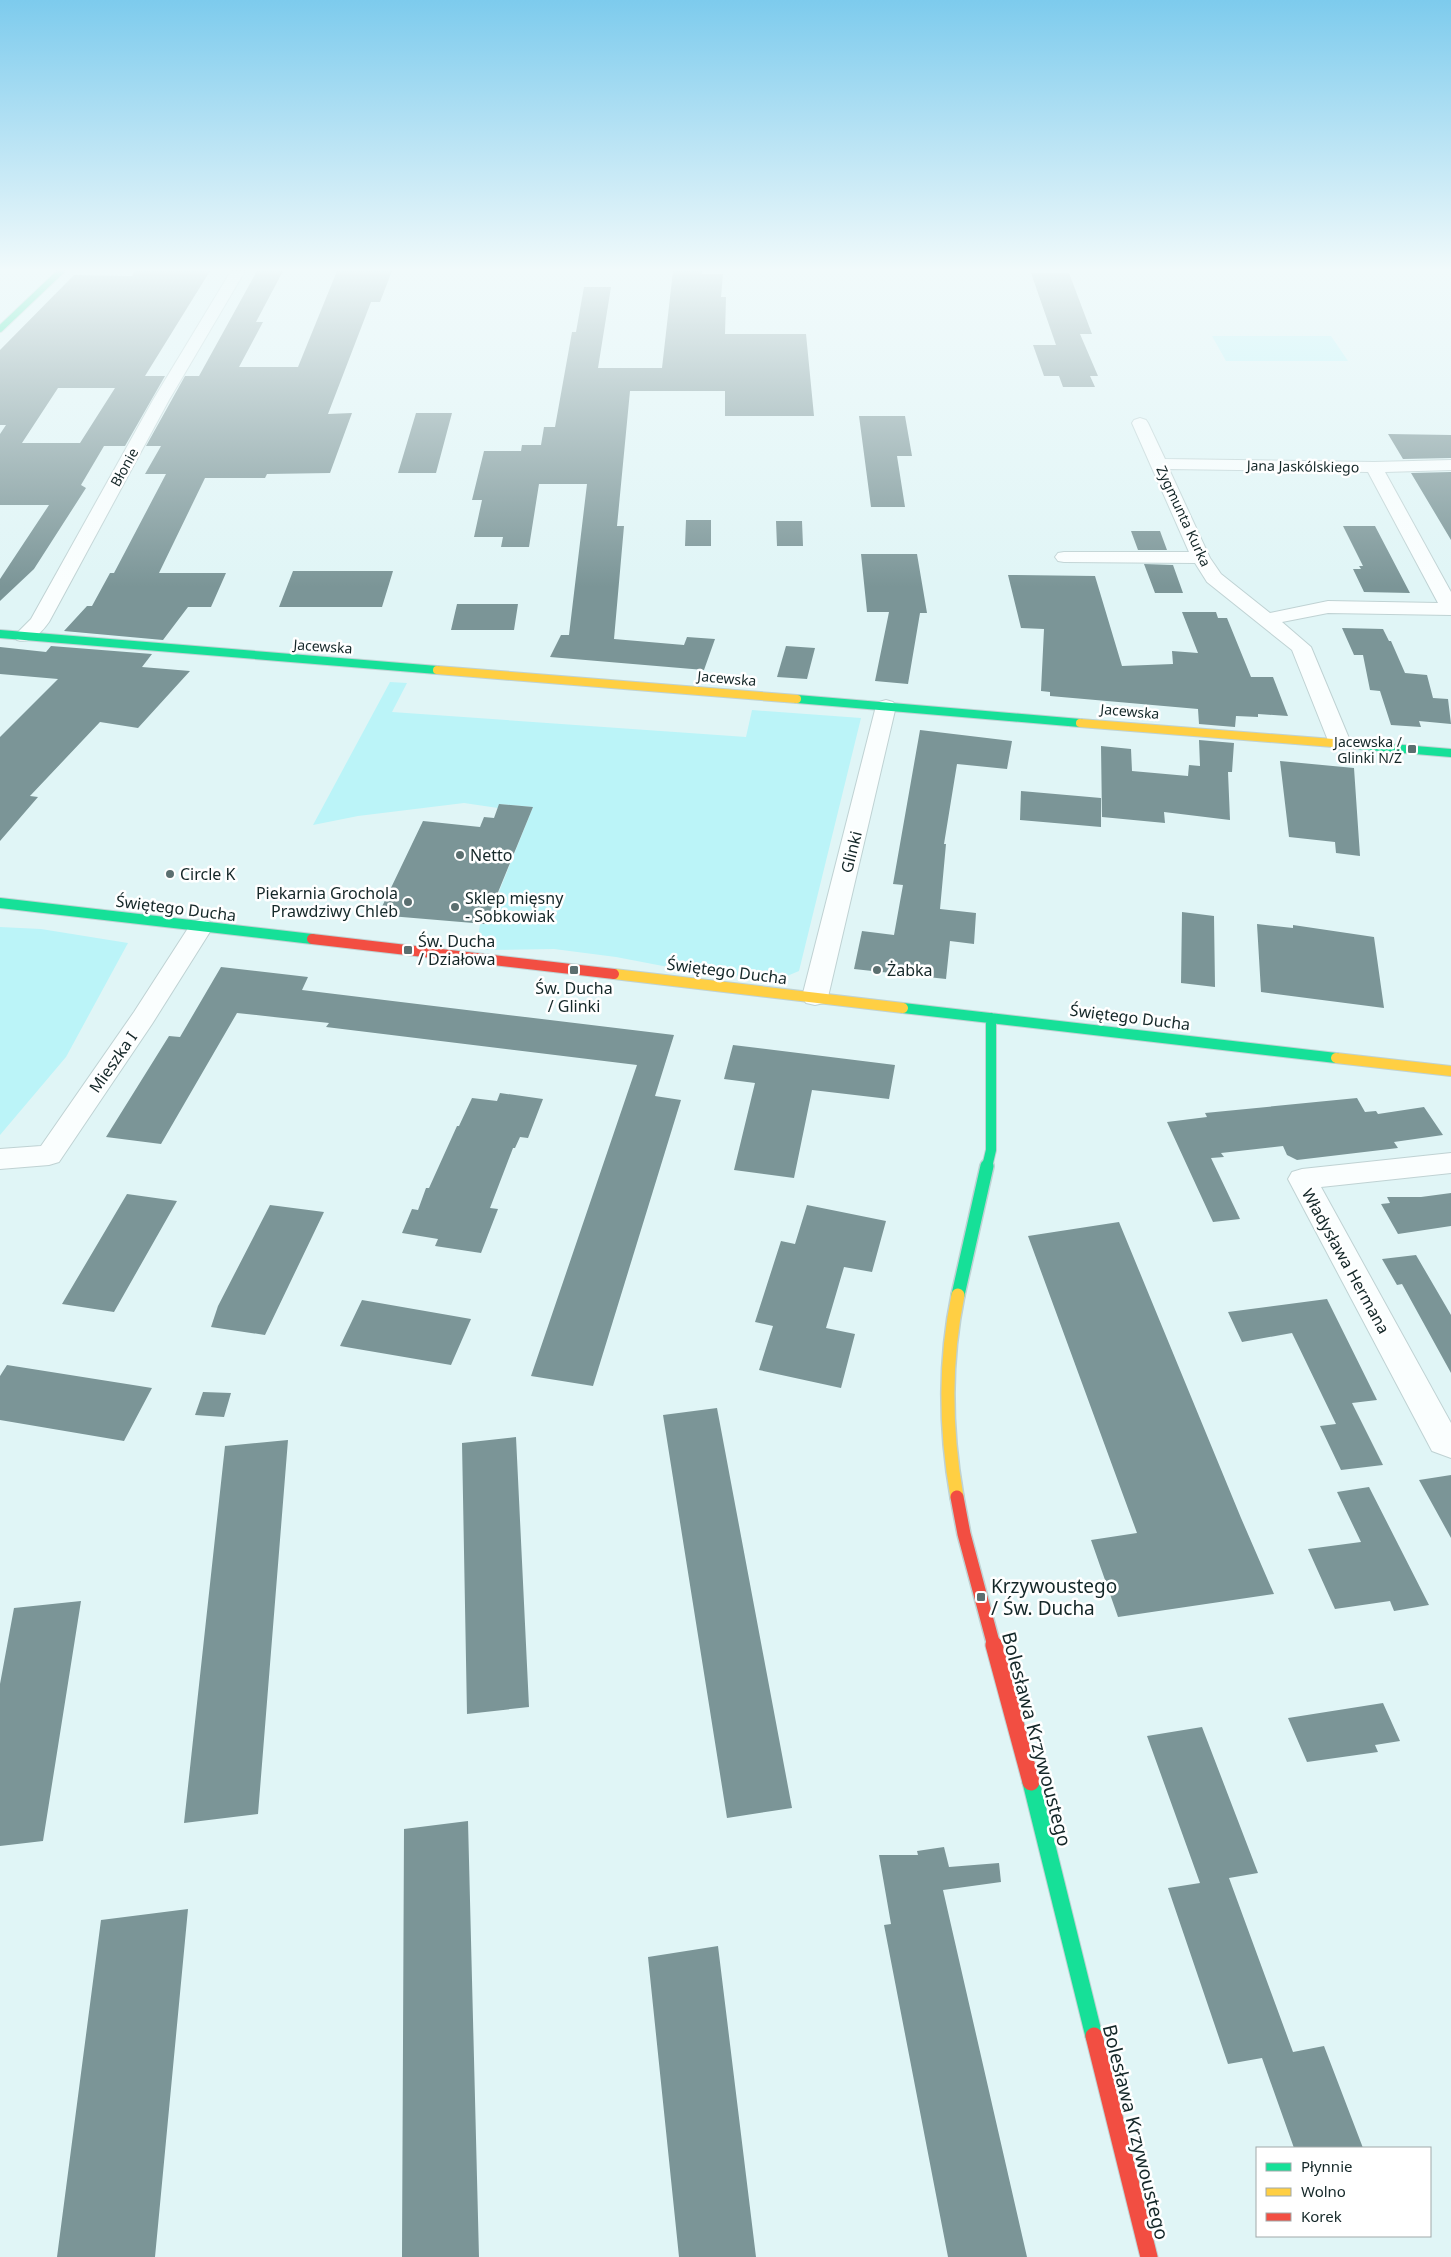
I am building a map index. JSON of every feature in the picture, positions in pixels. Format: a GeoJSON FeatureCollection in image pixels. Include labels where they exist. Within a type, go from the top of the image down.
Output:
{"type":"FeatureCollection","features":[{"type":"Feature","properties":{"kind":"street","name":"Błonie"},"geometry":{"type":"LineString","coordinates":[[24,636],[39,622],[175,376]]}},
{"type":"Feature","properties":{"kind":"street","name":"Zygmunta Kurka"},"geometry":{"type":"LineString","coordinates":[[1140,423],[1201,558],[1214,578],[1301,647],[1340,743]]}},
{"type":"Feature","properties":{"kind":"street","name":"Jana Jaskólskiego"},"geometry":{"type":"LineString","coordinates":[[1160,464],[1374,467],[1451,609]]}},
{"type":"Feature","properties":{"kind":"street"},"geometry":{"type":"LineString","coordinates":[[1374,467],[1451,465]]}},
{"type":"Feature","properties":{"kind":"street"},"geometry":{"type":"LineString","coordinates":[[1064,557],[1201,558]]}},
{"type":"Feature","properties":{"kind":"street"},"geometry":{"type":"LineString","coordinates":[[1265,620],[1285,614],[1328,607],[1451,609]]}},
{"type":"Feature","properties":{"kind":"street","name":"Jacewska"},"geometry":{"type":"LineString","coordinates":[[0,634],[1451,753]]}},
{"type":"Feature","properties":{"kind":"street","name":"Glinki"},"geometry":{"type":"LineString","coordinates":[[815,997],[886,706]]}},
{"type":"Feature","properties":{"kind":"street","name":"Świętego Ducha"},"geometry":{"type":"LineString","coordinates":[[0,903],[1451,1071]]}},
{"type":"Feature","properties":{"kind":"street","name":"Mieszka I"},"geometry":{"type":"LineString","coordinates":[[0,1159],[49,1155],[143,1018],[200,927]]}},
{"type":"Feature","properties":{"kind":"street","name":"Bolesława Krzywoustego"},"geometry":{"type":"LineString","coordinates":[[991,1018],[991,1150],[951,1322],[946,1408],[951,1469],[964,1534],[1027,1767],[1149,2257]]}},
{"type":"Feature","properties":{"kind":"street","name":"Władysława Hermana"},"geometry":{"type":"LineString","coordinates":[[1451,1164],[1302,1179],[1444,1440],[1451,1444]]}},
{"type":"Feature","properties":{"kind":"shaded area"},"geometry":{"type":"Polygon","coordinates":[[[390,682],[407,683],[392,712],[746,737],[752,710],[861,718],[799,971],[787,976],[778,977],[710,975],[616,957],[554,949],[485,950],[478,938],[480,924],[486,924],[533,807],[499,804],[498,808],[464,803],[358,816],[313,825],[390,682]]]}},
{"type":"Feature","properties":{"kind":"shaded area"},"geometry":{"type":"Polygon","coordinates":[[[0,927],[41,929],[128,943],[66,1057],[0,1135],[0,927]]]}},
{"type":"Feature","properties":{"kind":"building"},"geometry":{"type":"Polygon","coordinates":[[[0,376],[165,376],[125,446],[104,446],[81,485],[86,488],[34,569],[0,601],[0,579],[49,505],[0,505],[0,434],[6,425],[0,425],[0,376]],[[58,388],[22,443],[80,443],[115,388],[58,388]]]}},
{"type":"Feature","properties":{"kind":"building"},"geometry":{"type":"Polygon","coordinates":[[[185,376],[342,376],[328,414],[352,413],[330,473],[267,474],[265,478],[205,478],[159,573],[226,573],[211,607],[188,607],[163,640],[64,631],[87,606],[92,606],[110,573],[114,573],[166,474],[145,474],[161,446],[146,446],[185,376]]]}},
{"type":"Feature","properties":{"kind":"building"},"geometry":{"type":"Polygon","coordinates":[[[564,376],[810,376],[814,416],[725,416],[725,391],[630,391],[617,526],[624,526],[614,639],[684,645],[687,637],[715,639],[704,670],[550,657],[561,635],[569,635],[587,484],[539,484],[529,547],[501,547],[503,537],[474,537],[482,500],[472,500],[484,451],[521,451],[522,445],[541,445],[544,427],[555,427],[564,376]]]}},
{"type":"Feature","properties":{"kind":"building"},"geometry":{"type":"Polygon","coordinates":[[[1059,376],[1090,376],[1095,387],[1063,387],[1059,376]]]}},
{"type":"Feature","properties":{"kind":"building"},"geometry":{"type":"Polygon","coordinates":[[[416,413],[452,413],[436,473],[398,473],[416,413]]]}},
{"type":"Feature","properties":{"kind":"building"},"geometry":{"type":"Polygon","coordinates":[[[859,416],[905,416],[912,456],[897,456],[905,507],[871,507],[859,416]]]}},
{"type":"Feature","properties":{"kind":"building"},"geometry":{"type":"Polygon","coordinates":[[[1388,434],[1451,435],[1451,458],[1403,459],[1388,434]]]}},
{"type":"Feature","properties":{"kind":"building"},"geometry":{"type":"Polygon","coordinates":[[[1451,472],[1451,540],[1411,473],[1451,472]]]}},
{"type":"Feature","properties":{"kind":"building"},"geometry":{"type":"Polygon","coordinates":[[[686,520],[711,520],[711,546],[685,546],[686,520]]]}},
{"type":"Feature","properties":{"kind":"building"},"geometry":{"type":"Polygon","coordinates":[[[776,521],[802,521],[803,546],[777,546],[776,521]]]}},
{"type":"Feature","properties":{"kind":"building"},"geometry":{"type":"Polygon","coordinates":[[[1343,526],[1375,526],[1410,593],[1364,592],[1353,569],[1361,569],[1359,566],[1363,566],[1343,526]]]}},
{"type":"Feature","properties":{"kind":"building"},"geometry":{"type":"Polygon","coordinates":[[[1131,531],[1160,531],[1167,550],[1138,550],[1131,531]]]}},
{"type":"Feature","properties":{"kind":"building"},"geometry":{"type":"Polygon","coordinates":[[[861,554],[917,554],[927,613],[920,613],[908,684],[875,681],[889,612],[867,612],[861,554]]]}},
{"type":"Feature","properties":{"kind":"building"},"geometry":{"type":"Polygon","coordinates":[[[1144,564],[1173,565],[1183,593],[1155,593],[1144,564]]]}},
{"type":"Feature","properties":{"kind":"building"},"geometry":{"type":"Polygon","coordinates":[[[293,571],[393,571],[382,607],[279,607],[293,571]]]}},
{"type":"Feature","properties":{"kind":"building"},"geometry":{"type":"Polygon","coordinates":[[[1008,575],[1095,576],[1122,666],[1173,664],[1172,651],[1198,653],[1182,612],[1216,612],[1218,618],[1227,618],[1251,677],[1273,677],[1288,716],[1258,714],[1258,717],[1236,716],[1235,727],[1199,724],[1198,709],[1050,696],[1050,692],[1041,691],[1044,629],[1021,628],[1008,575]]]}},
{"type":"Feature","properties":{"kind":"building"},"geometry":{"type":"Polygon","coordinates":[[[457,604],[518,604],[514,630],[451,630],[457,604]]]}},
{"type":"Feature","properties":{"kind":"building"},"geometry":{"type":"Polygon","coordinates":[[[1342,628],[1383,629],[1389,641],[1391,641],[1405,673],[1427,675],[1433,698],[1448,699],[1451,724],[1419,721],[1421,727],[1391,725],[1380,691],[1370,690],[1363,655],[1354,655],[1342,628]]]}},
{"type":"Feature","properties":{"kind":"building"},"geometry":{"type":"Polygon","coordinates":[[[51,646],[152,654],[142,667],[190,671],[138,728],[100,722],[30,796],[38,797],[0,841],[0,737],[58,679],[0,674],[0,647],[46,652],[51,646]]]}},
{"type":"Feature","properties":{"kind":"building"},"geometry":{"type":"Polygon","coordinates":[[[786,646],[815,648],[807,679],[777,677],[786,646]]]}},
{"type":"Feature","properties":{"kind":"building"},"geometry":{"type":"Polygon","coordinates":[[[920,730],[1012,741],[1007,769],[957,764],[944,844],[946,844],[940,909],[976,913],[974,944],[950,941],[946,979],[854,969],[862,931],[894,935],[903,885],[893,884],[920,730]]]}},
{"type":"Feature","properties":{"kind":"building"},"geometry":{"type":"Polygon","coordinates":[[[1199,740],[1234,743],[1232,772],[1228,772],[1230,820],[1164,812],[1165,823],[1102,817],[1101,746],[1131,749],[1132,771],[1188,776],[1189,765],[1200,766],[1199,740]]]}},
{"type":"Feature","properties":{"kind":"building"},"geometry":{"type":"Polygon","coordinates":[[[1280,761],[1354,768],[1360,856],[1336,853],[1335,842],[1289,837],[1280,761]]]}},
{"type":"Feature","properties":{"kind":"building"},"geometry":{"type":"Polygon","coordinates":[[[1021,791],[1101,798],[1101,827],[1020,820],[1021,791]]]}},
{"type":"Feature","properties":{"kind":"building","name":"Netto"},"geometry":{"type":"Polygon","coordinates":[[[499,804],[533,807],[485,924],[378,915],[423,821],[480,827],[484,817],[494,818],[499,804]]]}},
{"type":"Feature","properties":{"kind":"building"},"geometry":{"type":"Polygon","coordinates":[[[1182,912],[1214,916],[1215,987],[1181,983],[1182,912]]]}},
{"type":"Feature","properties":{"kind":"building"},"geometry":{"type":"Polygon","coordinates":[[[1257,924],[1293,928],[1293,925],[1374,937],[1384,1008],[1261,992],[1257,924]]]}},
{"type":"Feature","properties":{"kind":"building"},"geometry":{"type":"Polygon","coordinates":[[[221,967],[308,977],[302,990],[674,1035],[655,1096],[681,1100],[593,1386],[531,1376],[637,1065],[326,1027],[329,1023],[237,1013],[161,1144],[106,1137],[169,1036],[180,1037],[221,967]]]}},
{"type":"Feature","properties":{"kind":"building"},"geometry":{"type":"Polygon","coordinates":[[[733,1045],[895,1065],[889,1099],[812,1090],[794,1178],[734,1170],[755,1083],[724,1079],[733,1045]]]}},
{"type":"Feature","properties":{"kind":"building"},"geometry":{"type":"Polygon","coordinates":[[[500,1093],[543,1099],[528,1138],[520,1137],[515,1148],[513,1148],[490,1208],[498,1209],[481,1253],[435,1246],[438,1239],[402,1233],[412,1209],[418,1210],[426,1188],[429,1188],[472,1098],[497,1101],[500,1093]]]}},
{"type":"Feature","properties":{"kind":"building"},"geometry":{"type":"Polygon","coordinates":[[[1357,1098],[1365,1112],[1376,1111],[1378,1114],[1424,1107],[1443,1135],[1394,1142],[1398,1148],[1297,1160],[1287,1155],[1283,1146],[1221,1153],[1224,1157],[1211,1158],[1240,1219],[1213,1222],[1167,1122],[1207,1117],[1205,1113],[1357,1098]]]}},
{"type":"Feature","properties":{"kind":"building"},"geometry":{"type":"Polygon","coordinates":[[[1451,1193],[1451,1226],[1398,1234],[1381,1204],[1390,1203],[1387,1197],[1421,1197],[1451,1193]]]}},
{"type":"Feature","properties":{"kind":"building"},"geometry":{"type":"Polygon","coordinates":[[[127,1194],[177,1201],[114,1312],[62,1304],[127,1194]]]}},
{"type":"Feature","properties":{"kind":"building"},"geometry":{"type":"Polygon","coordinates":[[[270,1205],[324,1212],[265,1335],[211,1327],[218,1306],[270,1205]]]}},
{"type":"Feature","properties":{"kind":"building"},"geometry":{"type":"Polygon","coordinates":[[[807,1205],[886,1221],[872,1272],[844,1267],[826,1328],[855,1334],[841,1388],[759,1370],[773,1326],[755,1322],[781,1241],[795,1244],[807,1205]]]}},
{"type":"Feature","properties":{"kind":"building"},"geometry":{"type":"Polygon","coordinates":[[[1119,1222],[1274,1594],[1118,1617],[1091,1540],[1137,1533],[1028,1236],[1119,1222]]]}},
{"type":"Feature","properties":{"kind":"building"},"geometry":{"type":"Polygon","coordinates":[[[1416,1255],[1451,1315],[1451,1373],[1402,1284],[1397,1285],[1382,1259],[1416,1255]]]}},
{"type":"Feature","properties":{"kind":"building"},"geometry":{"type":"Polygon","coordinates":[[[1327,1299],[1377,1400],[1352,1403],[1383,1465],[1341,1470],[1320,1426],[1336,1424],[1292,1333],[1242,1342],[1228,1312],[1327,1299]]]}},
{"type":"Feature","properties":{"kind":"building"},"geometry":{"type":"Polygon","coordinates":[[[362,1300],[471,1319],[451,1365],[340,1346],[362,1300]]]}},
{"type":"Feature","properties":{"kind":"building"},"geometry":{"type":"Polygon","coordinates":[[[7,1365],[152,1388],[124,1441],[0,1420],[0,1376],[7,1365]]]}},
{"type":"Feature","properties":{"kind":"building"},"geometry":{"type":"Polygon","coordinates":[[[203,1392],[231,1393],[224,1417],[195,1415],[203,1392]]]}},
{"type":"Feature","properties":{"kind":"building"},"geometry":{"type":"Polygon","coordinates":[[[717,1408],[792,1808],[727,1818],[663,1415],[717,1408]]]}},
{"type":"Feature","properties":{"kind":"building"},"geometry":{"type":"Polygon","coordinates":[[[516,1437],[529,1707],[467,1714],[462,1443],[516,1437]]]}},
{"type":"Feature","properties":{"kind":"building"},"geometry":{"type":"Polygon","coordinates":[[[288,1440],[258,1814],[184,1823],[225,1446],[288,1440]]]}},
{"type":"Feature","properties":{"kind":"building"},"geometry":{"type":"Polygon","coordinates":[[[1451,1475],[1451,1538],[1419,1480],[1451,1475]]]}},
{"type":"Feature","properties":{"kind":"building"},"geometry":{"type":"Polygon","coordinates":[[[1369,1487],[1429,1605],[1394,1611],[1390,1601],[1335,1609],[1308,1549],[1361,1542],[1337,1492],[1369,1487]]]}},
{"type":"Feature","properties":{"kind":"building"},"geometry":{"type":"Polygon","coordinates":[[[81,1601],[43,1841],[0,1846],[0,1684],[14,1608],[81,1601]]]}},
{"type":"Feature","properties":{"kind":"building"},"geometry":{"type":"Polygon","coordinates":[[[1383,1703],[1400,1741],[1375,1745],[1378,1752],[1307,1762],[1288,1718],[1383,1703]]]}},
{"type":"Feature","properties":{"kind":"building"},"geometry":{"type":"Polygon","coordinates":[[[1202,1727],[1258,1873],[1229,1878],[1293,2052],[1324,2046],[1363,2147],[1294,2147],[1262,2058],[1228,2064],[1168,1888],[1200,1883],[1147,1736],[1202,1727]]]}},
{"type":"Feature","properties":{"kind":"building"},"geometry":{"type":"Polygon","coordinates":[[[468,1821],[479,2257],[402,2257],[404,1829],[468,1821]]]}},
{"type":"Feature","properties":{"kind":"building"},"geometry":{"type":"Polygon","coordinates":[[[944,1847],[949,1867],[999,1863],[1001,1882],[943,1890],[1027,2257],[948,2257],[884,1925],[891,1924],[879,1855],[918,1855],[917,1851],[944,1847]]]}},
{"type":"Feature","properties":{"kind":"building"},"geometry":{"type":"Polygon","coordinates":[[[188,1909],[155,2257],[57,2257],[101,1920],[188,1909]]]}},
{"type":"Feature","properties":{"kind":"building"},"geometry":{"type":"Polygon","coordinates":[[[718,1946],[756,2257],[679,2257],[648,1957],[718,1946]]]}},
{"type":"Feature","properties":{"kind":"traffic: fast"},"geometry":{"type":"LineString","coordinates":[[0,634],[437,670]]}},
{"type":"Feature","properties":{"kind":"traffic: fast"},"geometry":{"type":"LineString","coordinates":[[797,699],[1080,723]]}},
{"type":"Feature","properties":{"kind":"traffic: fast"},"geometry":{"type":"LineString","coordinates":[[1333,743],[1451,753]]}},
{"type":"Feature","properties":{"kind":"traffic: fast"},"geometry":{"type":"LineString","coordinates":[[0,903],[312,939]]}},
{"type":"Feature","properties":{"kind":"traffic: fast"},"geometry":{"type":"LineString","coordinates":[[903,1008],[1336,1058]]}},
{"type":"Feature","properties":{"kind":"traffic: fast"},"geometry":{"type":"LineString","coordinates":[[958,1295],[991,1150],[991,1018]]}},
{"type":"Feature","properties":{"kind":"traffic: fast"},"geometry":{"type":"LineString","coordinates":[[1031,1782],[1094,2036]]}},
{"type":"Feature","properties":{"kind":"traffic: slow"},"geometry":{"type":"LineString","coordinates":[[437,670],[797,699]]}},
{"type":"Feature","properties":{"kind":"traffic: slow"},"geometry":{"type":"LineString","coordinates":[[1080,723],[1333,743]]}},
{"type":"Feature","properties":{"kind":"traffic: slow"},"geometry":{"type":"LineString","coordinates":[[614,974],[903,1008]]}},
{"type":"Feature","properties":{"kind":"traffic: slow"},"geometry":{"type":"LineString","coordinates":[[1336,1058],[1451,1071]]}},
{"type":"Feature","properties":{"kind":"traffic: slow"},"geometry":{"type":"LineString","coordinates":[[957,1497],[947,1422],[947,1370],[949,1345],[958,1295]]}},
{"type":"Feature","properties":{"kind":"traffic: jam"},"geometry":{"type":"LineString","coordinates":[[312,939],[614,974]]}},
{"type":"Feature","properties":{"kind":"traffic: jam"},"geometry":{"type":"LineString","coordinates":[[957,1497],[964,1534],[1031,1782]]}},
{"type":"Feature","properties":{"kind":"traffic: jam"},"geometry":{"type":"LineString","coordinates":[[1094,2036],[1149,2257]]}},
{"type":"Feature","properties":{"kind":"place","name":"Jacewska / Glinki N/Ż"},"geometry":{"type":"Point","coordinates":[1412,749]}},
{"type":"Feature","properties":{"kind":"place","name":"Netto"},"geometry":{"type":"Point","coordinates":[460,855]}},
{"type":"Feature","properties":{"kind":"place","name":"Circle K"},"geometry":{"type":"Point","coordinates":[170,874]}},
{"type":"Feature","properties":{"kind":"place","name":"Piekarnia Grochola Prawdziwy Chleb"},"geometry":{"type":"Point","coordinates":[408,902]}},
{"type":"Feature","properties":{"kind":"place","name":"Sklep mięsny - Sobkowiak"},"geometry":{"type":"Point","coordinates":[455,907]}},
{"type":"Feature","properties":{"kind":"place","name":"Św. Ducha / Działowa"},"geometry":{"type":"Point","coordinates":[408,950]}},
{"type":"Feature","properties":{"kind":"place","name":"Św. Ducha / Glinki"},"geometry":{"type":"Point","coordinates":[574,970]}},
{"type":"Feature","properties":{"kind":"place","name":"Żabka"},"geometry":{"type":"Point","coordinates":[877,970]}},
{"type":"Feature","properties":{"kind":"place","name":"Krzywoustego / Św. Ducha"},"geometry":{"type":"Point","coordinates":[981,1597]}}]}
